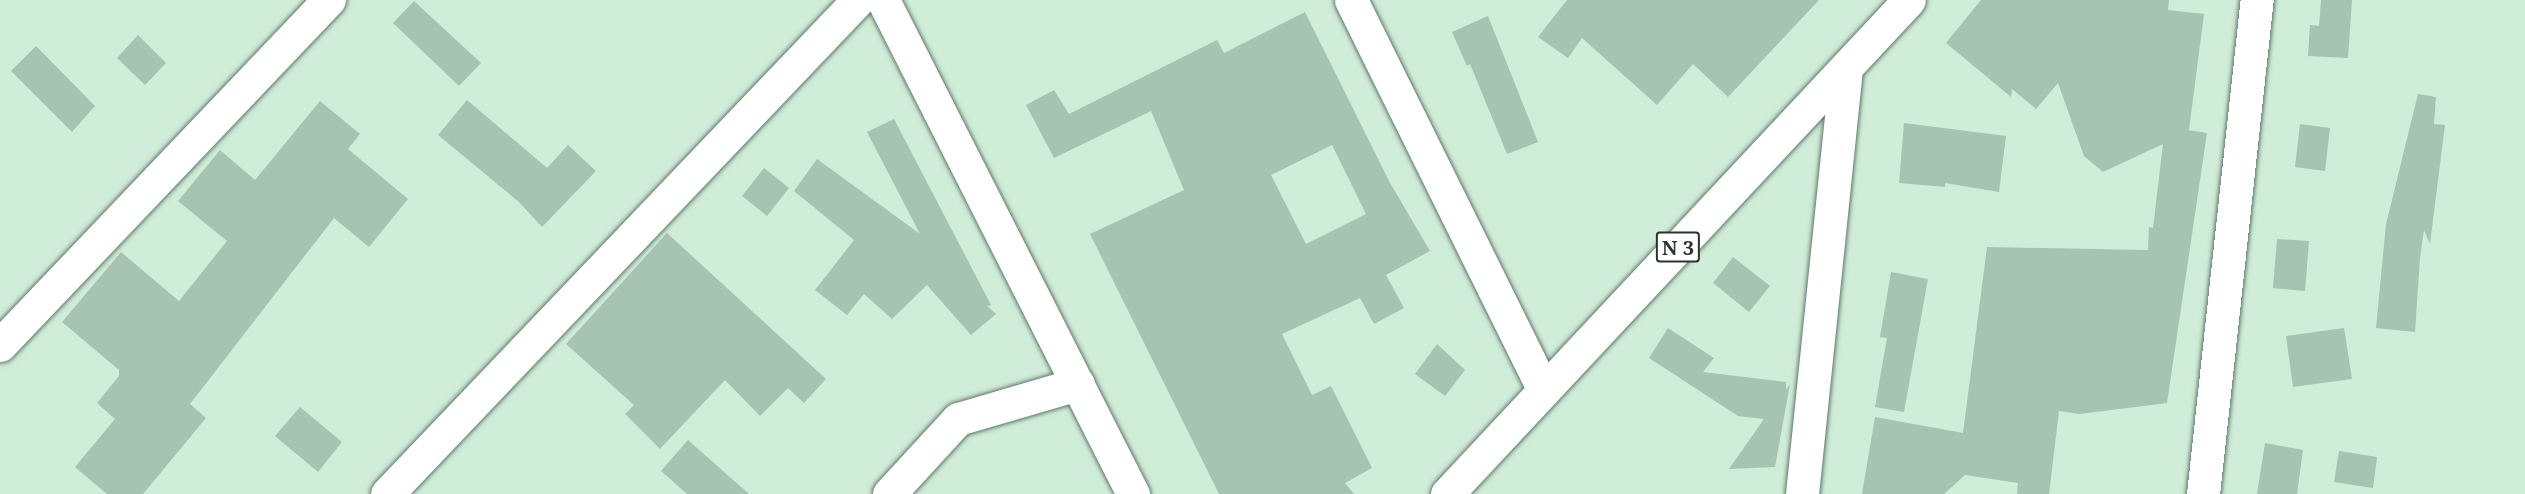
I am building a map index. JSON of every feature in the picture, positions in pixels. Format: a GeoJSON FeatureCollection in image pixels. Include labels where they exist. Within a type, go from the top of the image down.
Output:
{"type":"FeatureCollection","features":[{"type":"Feature","properties":{"kind":"street"},"geometry":{"type":"LineString","coordinates":[[0,345],[329,0]]}},
{"type":"Feature","properties":{"kind":"street"},"geometry":{"type":"LineString","coordinates":[[387,494],[858,0]]}},
{"type":"Feature","properties":{"kind":"street"},"geometry":{"type":"LineString","coordinates":[[883,0],[1134,494]]}},
{"type":"Feature","properties":{"kind":"street"},"geometry":{"type":"LineString","coordinates":[[1350,0],[1543,388]]}},
{"type":"Feature","properties":{"kind":"street","name":"N 3"},"geometry":{"type":"LineString","coordinates":[[1447,494],[1543,388],[1909,0]]}},
{"type":"Feature","properties":{"kind":"street"},"geometry":{"type":"LineString","coordinates":[[2203,494],[2258,0]]}},
{"type":"Feature","properties":{"kind":"street"},"geometry":{"type":"LineString","coordinates":[[1802,494],[1846,69]]}},
{"type":"Feature","properties":{"kind":"street"},"geometry":{"type":"LineString","coordinates":[[889,494],[958,419],[1078,384]]}},
{"type":"Feature","properties":{"kind":"building"},"geometry":{"type":"Polygon","coordinates":[[[1567,0],[1819,0],[1728,97],[1693,64],[1657,105],[1582,38],[1568,58],[1538,37],[1567,0]]]}},
{"type":"Feature","properties":{"kind":"building"},"geometry":{"type":"Polygon","coordinates":[[[1981,0],[2169,0],[2168,10],[2204,14],[2189,130],[2207,133],[2167,403],[2079,414],[2059,411],[2049,494],[2017,494],[2018,483],[1965,475],[1944,494],[1862,494],[1875,417],[1963,433],[1987,247],[2148,250],[2149,227],[2153,228],[2163,144],[2103,172],[2084,156],[2058,83],[2036,109],[2012,89],[2011,97],[1946,43],[1981,0]]]}},
{"type":"Feature","properties":{"kind":"building"},"geometry":{"type":"Polygon","coordinates":[[[2321,0],[2352,0],[2348,58],[2308,56],[2310,25],[2319,26],[2321,0]]]}},
{"type":"Feature","properties":{"kind":"building"},"geometry":{"type":"Polygon","coordinates":[[[414,1],[481,63],[459,86],[393,23],[414,1]]]}},
{"type":"Feature","properties":{"kind":"building"},"geometry":{"type":"Polygon","coordinates":[[[1305,12],[1389,181],[1430,251],[1386,275],[1404,308],[1374,324],[1360,298],[1282,334],[1312,395],[1331,386],[1372,468],[1345,483],[1354,494],[1219,494],[1090,234],[1184,190],[1151,111],[1054,158],[1026,105],[1054,90],[1069,114],[1217,40],[1224,53],[1305,12]],[[1332,145],[1271,175],[1306,244],[1366,214],[1332,145]]]}},
{"type":"Feature","properties":{"kind":"building"},"geometry":{"type":"Polygon","coordinates":[[[1488,16],[1538,142],[1507,154],[1470,64],[1467,66],[1452,32],[1488,16]]]}},
{"type":"Feature","properties":{"kind":"building"},"geometry":{"type":"Polygon","coordinates":[[[138,35],[166,63],[145,85],[117,58],[138,35]]]}},
{"type":"Feature","properties":{"kind":"building"},"geometry":{"type":"Polygon","coordinates":[[[36,46],[95,106],[72,132],[11,71],[36,46]]]}},
{"type":"Feature","properties":{"kind":"building"},"geometry":{"type":"Polygon","coordinates":[[[2418,94],[2436,97],[2434,124],[2445,125],[2430,244],[2424,230],[2415,332],[2376,328],[2386,224],[2418,94]]]}},
{"type":"Feature","properties":{"kind":"building"},"geometry":{"type":"Polygon","coordinates":[[[467,100],[547,168],[568,145],[596,171],[542,227],[519,202],[438,135],[467,100]]]}},
{"type":"Feature","properties":{"kind":"building"},"geometry":{"type":"Polygon","coordinates":[[[320,101],[360,134],[348,149],[408,199],[369,247],[334,218],[190,404],[206,418],[143,494],[107,494],[75,467],[115,419],[97,403],[119,376],[119,370],[62,322],[121,252],[179,301],[227,241],[178,201],[220,150],[255,180],[320,101]]]}},
{"type":"Feature","properties":{"kind":"building"},"geometry":{"type":"Polygon","coordinates":[[[894,119],[991,305],[987,306],[996,314],[971,335],[927,285],[892,319],[864,294],[847,315],[815,290],[854,240],[794,191],[817,159],[920,234],[867,132],[894,119]]]}},
{"type":"Feature","properties":{"kind":"building"},"geometry":{"type":"Polygon","coordinates":[[[1904,123],[2006,136],[1999,192],[1945,183],[1945,187],[1899,183],[1904,123]]]}},
{"type":"Feature","properties":{"kind":"building"},"geometry":{"type":"Polygon","coordinates":[[[2300,124],[2330,128],[2325,171],[2295,167],[2300,124]]]}},
{"type":"Feature","properties":{"kind":"building"},"geometry":{"type":"Polygon","coordinates":[[[764,168],[789,188],[767,216],[742,196],[764,168]]]}},
{"type":"Feature","properties":{"kind":"building"},"geometry":{"type":"Polygon","coordinates":[[[667,233],[826,379],[804,403],[788,388],[760,416],[725,380],[660,449],[625,414],[634,405],[566,344],[667,233]]]}},
{"type":"Feature","properties":{"kind":"building"},"geometry":{"type":"Polygon","coordinates":[[[2277,239],[2309,241],[2305,291],[2273,288],[2277,239]]]}},
{"type":"Feature","properties":{"kind":"building"},"geometry":{"type":"Polygon","coordinates":[[[1733,257],[1770,286],[1749,312],[1713,283],[1733,257]]]}},
{"type":"Feature","properties":{"kind":"building"},"geometry":{"type":"Polygon","coordinates":[[[1891,272],[1928,279],[1904,412],[1875,407],[1887,338],[1880,337],[1891,272]]]}},
{"type":"Feature","properties":{"kind":"building"},"geometry":{"type":"Polygon","coordinates":[[[1668,328],[1714,358],[1703,372],[1786,382],[1786,390],[1790,384],[1775,467],[1729,469],[1764,419],[1738,416],[1649,358],[1668,328]]]}},
{"type":"Feature","properties":{"kind":"building"},"geometry":{"type":"Polygon","coordinates":[[[2344,328],[2352,379],[2293,387],[2286,336],[2344,328]]]}},
{"type":"Feature","properties":{"kind":"building"},"geometry":{"type":"Polygon","coordinates":[[[1437,344],[1465,370],[1445,396],[1415,374],[1437,344]]]}},
{"type":"Feature","properties":{"kind":"building"},"geometry":{"type":"Polygon","coordinates":[[[300,407],[342,442],[318,472],[275,436],[300,407]]]}},
{"type":"Feature","properties":{"kind":"building"},"geometry":{"type":"Polygon","coordinates":[[[688,440],[749,494],[687,494],[661,471],[688,440]]]}},
{"type":"Feature","properties":{"kind":"building"},"geometry":{"type":"Polygon","coordinates":[[[2265,443],[2303,450],[2297,494],[2257,494],[2265,443]]]}},
{"type":"Feature","properties":{"kind":"building"},"geometry":{"type":"Polygon","coordinates":[[[2339,451],[2377,457],[2373,488],[2334,482],[2339,451]]]}}]}
